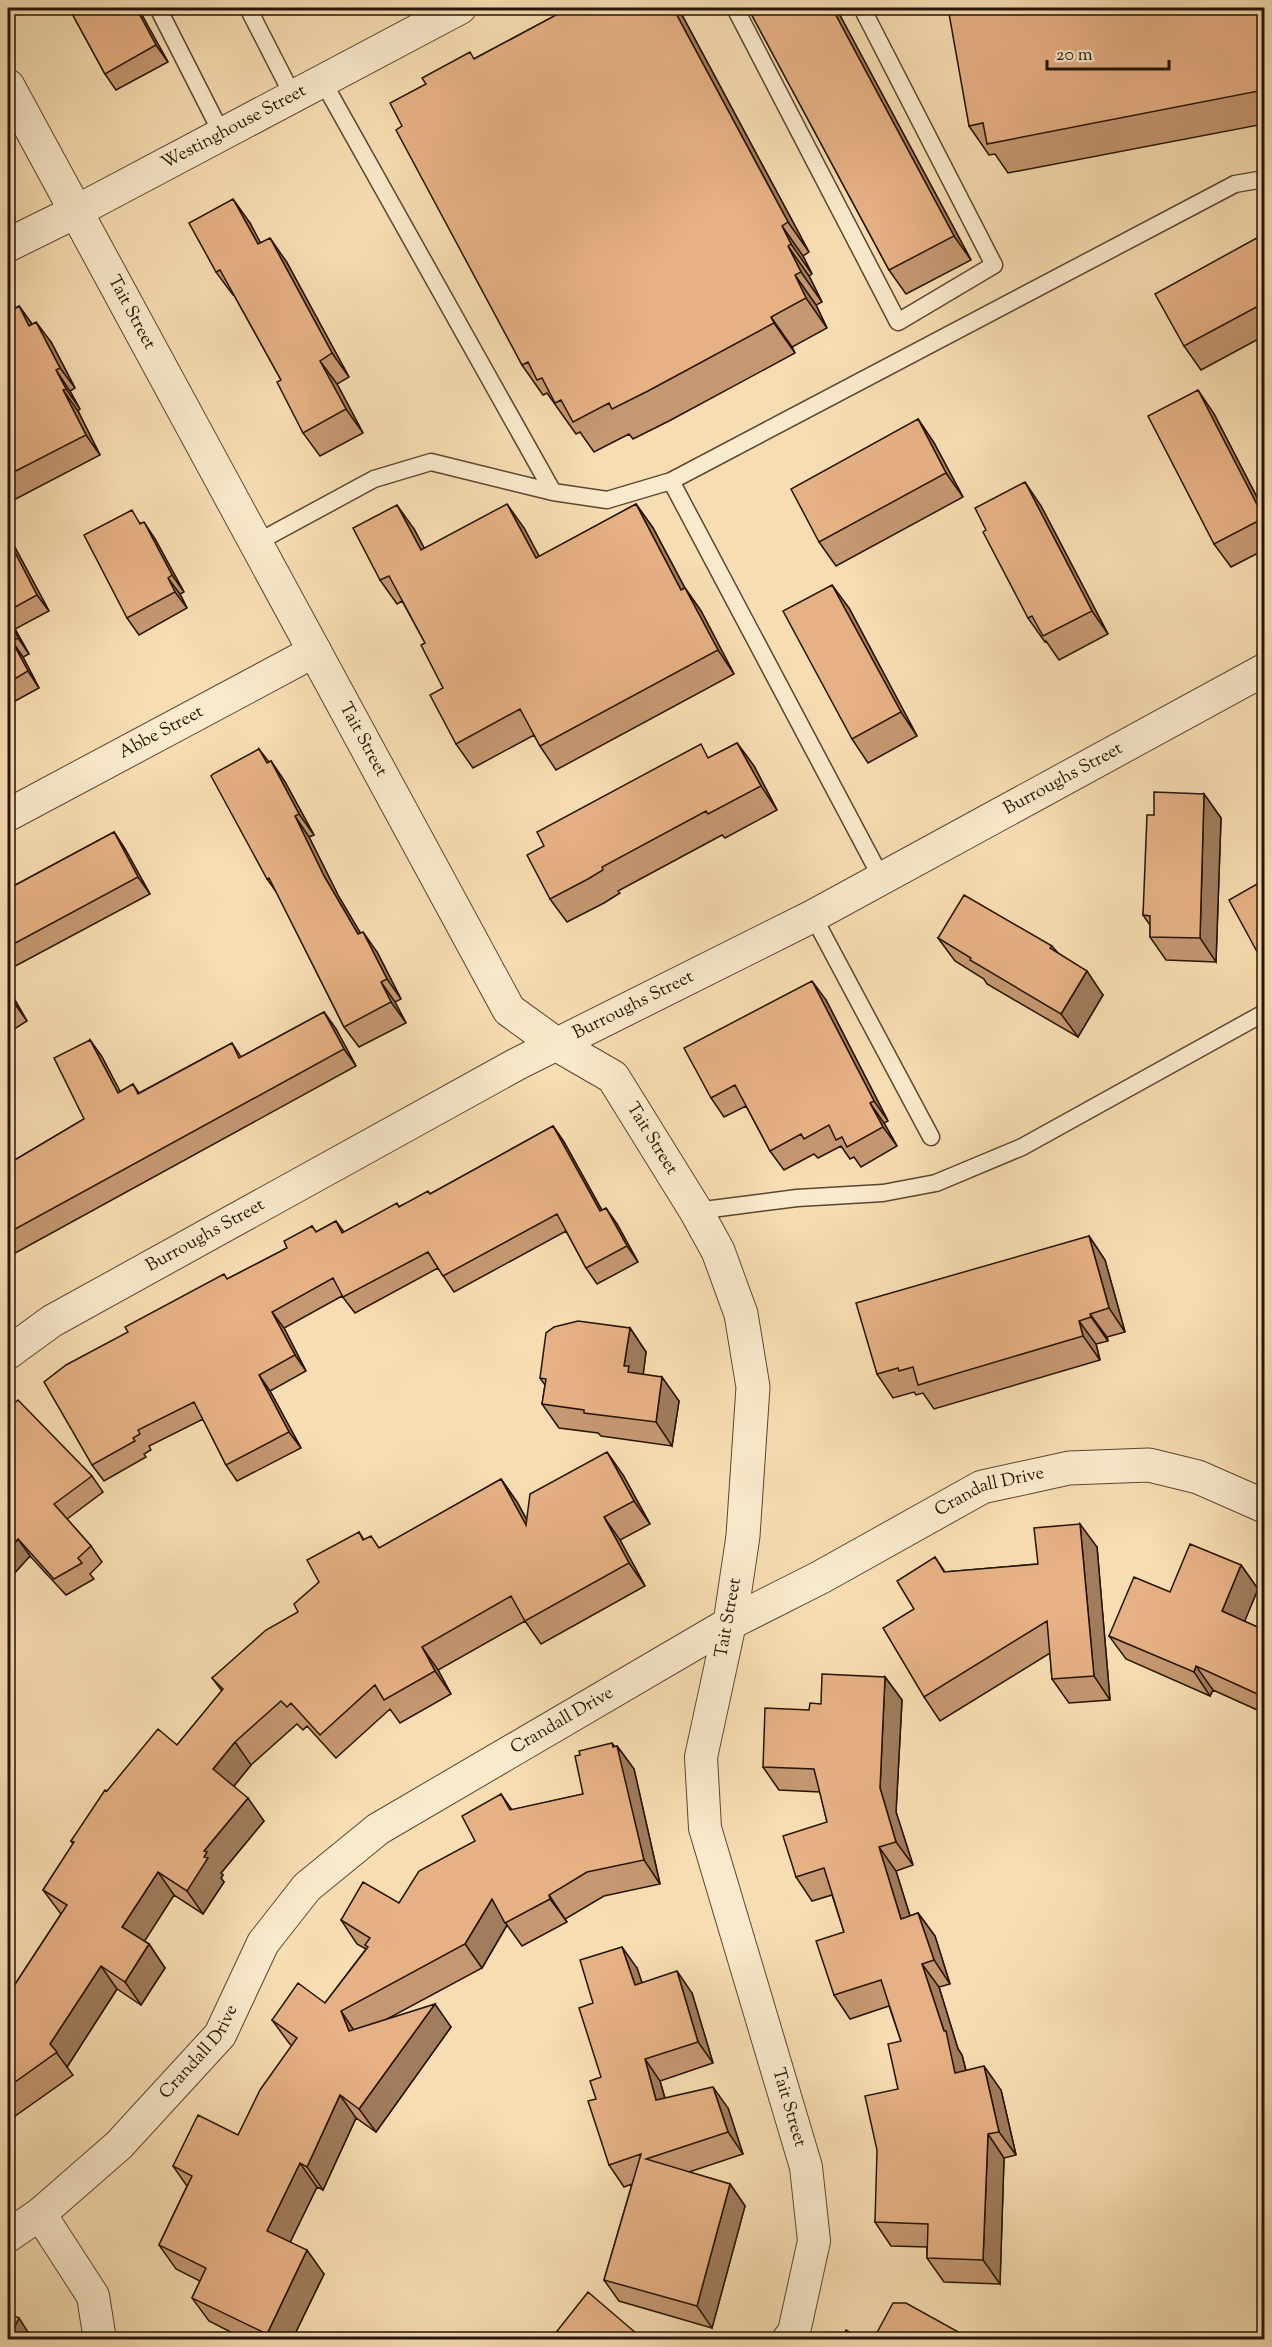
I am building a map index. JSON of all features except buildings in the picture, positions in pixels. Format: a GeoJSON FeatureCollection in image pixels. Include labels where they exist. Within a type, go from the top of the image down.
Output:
{"type":"FeatureCollection","features":[{"type":"Feature","properties":{"kind":"street","name":"Westinghouse Street"},"geometry":{"type":"LineString","coordinates":[[8,245],[75,212],[460,8]]}},
{"type":"Feature","properties":{"kind":"street","name":"Tait Street"},"geometry":{"type":"LineString","coordinates":[[8,87],[508,1010],[556,1044],[613,1077],[696,1211],[718,1251],[741,1314],[753,1387],[743,1536],[730,1623],[701,1758],[705,1828],[806,2167],[814,2241],[794,2332],[788,2340]]}},
{"type":"Feature","properties":{"kind":"street","name":"Abbe Street"},"geometry":{"type":"LineString","coordinates":[[8,815],[315,651]]}},
{"type":"Feature","properties":{"kind":"street","name":"Burroughs Street"},"geometry":{"type":"LineString","coordinates":[[8,1353],[52,1321],[556,1044],[813,916],[1264,670]]}},
{"type":"Feature","properties":{"kind":"street","name":"Crandall Drive"},"geometry":{"type":"LineString","coordinates":[[8,2236],[40,2214],[119,2145],[219,2035],[263,1943],[308,1887],[378,1828],[730,1623],[821,1577],[982,1487],[1069,1468],[1149,1465],[1198,1477],[1264,1506]]}},
{"type":"Feature","properties":{"kind":"street"},"geometry":{"type":"LineString","coordinates":[[40,2214],[93,2295],[100,2340]]}},
{"type":"Feature","properties":{"kind":"lane"},"geometry":{"type":"LineString","coordinates":[[158,8],[222,134]]}},
{"type":"Feature","properties":{"kind":"lane"},"geometry":{"type":"LineString","coordinates":[[248,8],[293,96]]}},
{"type":"Feature","properties":{"kind":"lane"},"geometry":{"type":"LineString","coordinates":[[735,8],[898,322],[994,265],[862,8]]}},
{"type":"Feature","properties":{"kind":"lane"},"geometry":{"type":"LineString","coordinates":[[322,80],[553,492]]}},
{"type":"Feature","properties":{"kind":"lane"},"geometry":{"type":"LineString","coordinates":[[256,543],[374,479],[431,462],[553,492],[607,500],[671,481],[1235,184],[1264,179]]}},
{"type":"Feature","properties":{"kind":"lane"},"geometry":{"type":"LineString","coordinates":[[671,481],[882,879]]}},
{"type":"Feature","properties":{"kind":"lane"},"geometry":{"type":"LineString","coordinates":[[813,916],[931,1137]]}},
{"type":"Feature","properties":{"kind":"lane"},"geometry":{"type":"LineString","coordinates":[[696,1211],[797,1198],[883,1192],[936,1183],[1022,1147],[1264,1013]]}}]}
